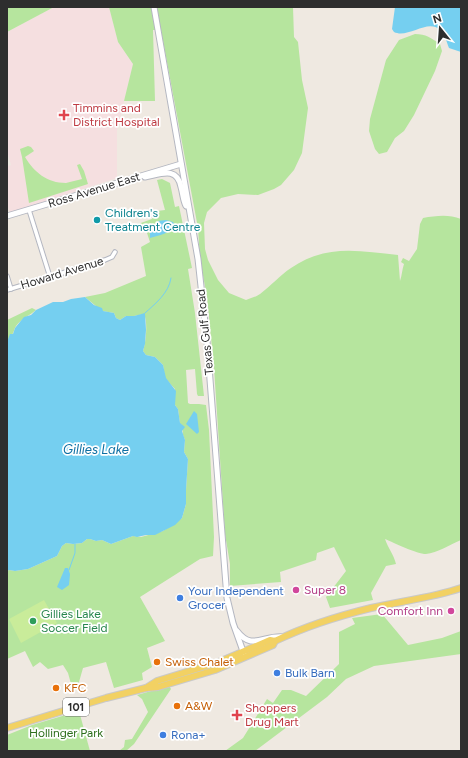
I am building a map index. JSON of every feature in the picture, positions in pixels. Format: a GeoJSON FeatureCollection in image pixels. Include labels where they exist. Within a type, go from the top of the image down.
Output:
{"type":"FeatureCollection","features":[{"type":"Feature","properties":{"kind":"main road","name":"Texas Gulf Road"},"geometry":{"type":"LineString","coordinates":[[154,7],[198,259],[208,341],[227,598],[235,629],[245,655]]}},
{"type":"Feature","properties":{"kind":"main road","name":"Ross Avenue East"},"geometry":{"type":"LineString","coordinates":[[7,216],[181,164]]}},
{"type":"Feature","properties":{"kind":"main road"},"geometry":{"type":"LineString","coordinates":[[134,178],[143,178],[162,173],[171,173],[176,176],[180,181],[185,204],[190,214]]}},
{"type":"Feature","properties":{"kind":"main road","name":"101"},"geometry":{"type":"LineString","coordinates":[[7,728],[146,688],[157,681],[245,655],[270,640],[275,640],[331,618],[415,600],[461,588]]}},
{"type":"Feature","properties":{"kind":"main road"},"geometry":{"type":"LineString","coordinates":[[235,629],[244,639],[252,642],[257,642],[272,637],[283,637]]}},
{"type":"Feature","properties":{"kind":"street"},"geometry":{"type":"LineString","coordinates":[[29,210],[50,277]]}},
{"type":"Feature","properties":{"kind":"street","name":"Howard Avenue"},"geometry":{"type":"LineString","coordinates":[[9,290],[105,260],[112,257],[115,252]]}},
{"type":"Feature","properties":{"kind":"street"},"geometry":{"type":"LineString","coordinates":[[7,276],[9,290]]}},
{"type":"Feature","properties":{"kind":"shaded area","name":"Timmins and District Hospital"},"geometry":{"type":"Polygon","coordinates":[[[54,7],[109,7],[118,42],[133,64],[117,130],[117,178],[10,213],[7,204],[7,166],[11,165],[7,151],[7,32],[54,7]]]}},
{"type":"Feature","properties":{"kind":"green space"},"geometry":{"type":"Polygon","coordinates":[[[7,7],[54,7],[7,32],[7,7]]]}},
{"type":"Feature","properties":{"kind":"green space"},"geometry":{"type":"Polygon","coordinates":[[[109,7],[293,7],[294,37],[298,42],[302,80],[308,108],[302,153],[294,170],[281,185],[258,195],[238,194],[221,198],[207,212],[204,223],[205,249],[208,260],[218,280],[229,293],[246,300],[264,291],[287,271],[304,260],[330,252],[343,251],[398,255],[400,281],[404,264],[401,262],[403,258],[409,261],[417,249],[420,224],[423,218],[447,216],[461,219],[461,540],[439,550],[422,554],[385,539],[396,564],[386,566],[371,593],[373,600],[330,608],[326,597],[346,571],[334,547],[317,553],[316,560],[280,572],[281,582],[230,586],[230,564],[225,534],[214,368],[207,297],[200,259],[198,228],[161,30],[153,30],[155,101],[124,101],[133,64],[118,42],[109,7]]]}},
{"type":"Feature","properties":{"kind":"green space"},"geometry":{"type":"Polygon","coordinates":[[[419,34],[434,40],[440,44],[442,51],[435,71],[414,115],[404,131],[395,138],[387,152],[379,154],[375,149],[369,131],[370,119],[386,60],[399,40],[419,34]]]}},
{"type":"Feature","properties":{"kind":"green space"},"geometry":{"type":"Polygon","coordinates":[[[28,146],[34,151],[25,157],[42,176],[53,181],[66,183],[82,179],[77,165],[80,164],[88,184],[29,203],[20,149],[28,146]]]}},
{"type":"Feature","properties":{"kind":"green space"},"geometry":{"type":"Polygon","coordinates":[[[162,179],[170,183],[175,207],[179,206],[192,268],[188,269],[195,313],[204,396],[198,396],[197,394],[195,369],[186,370],[188,403],[206,405],[209,430],[214,537],[213,556],[200,559],[140,597],[165,641],[147,648],[152,667],[142,673],[143,680],[114,688],[106,662],[83,668],[77,689],[73,691],[68,673],[63,665],[48,669],[40,662],[33,667],[25,651],[7,659],[7,571],[28,569],[57,556],[62,546],[66,543],[82,543],[87,539],[90,539],[96,541],[102,540],[111,544],[133,536],[141,537],[163,531],[182,518],[186,504],[188,459],[184,452],[185,440],[182,425],[180,424],[178,409],[175,405],[175,389],[165,378],[163,365],[155,357],[146,355],[143,351],[146,332],[144,314],[126,316],[120,320],[116,318],[114,313],[102,311],[85,297],[105,293],[146,276],[141,247],[150,242],[146,230],[138,224],[152,219],[157,211],[165,210],[157,180],[162,179]]]}},
{"type":"Feature","properties":{"kind":"green space"},"geometry":{"type":"Polygon","coordinates":[[[32,308],[36,310],[18,323],[7,342],[7,320],[32,308]]]}},
{"type":"Feature","properties":{"kind":"green space","name":"Gillies Lake Soccer Field"},"geometry":{"type":"Polygon","coordinates":[[[44,600],[57,623],[21,643],[9,619],[44,600]]]}},
{"type":"Feature","properties":{"kind":"green space"},"geometry":{"type":"Polygon","coordinates":[[[382,614],[408,645],[442,638],[461,631],[461,654],[374,666],[346,679],[327,697],[255,751],[225,751],[243,738],[267,699],[273,703],[282,690],[291,690],[306,696],[339,664],[339,632],[355,624],[352,618],[382,614]]]}},
{"type":"Feature","properties":{"kind":"green space"},"geometry":{"type":"Polygon","coordinates":[[[169,686],[171,689],[134,744],[126,751],[119,751],[124,747],[125,740],[132,739],[148,712],[142,699],[137,695],[169,686]]]}},
{"type":"Feature","properties":{"kind":"green space","name":"Hollinger Park"},"geometry":{"type":"Polygon","coordinates":[[[79,711],[90,751],[7,751],[7,735],[32,725],[79,711]]]}},
{"type":"Feature","properties":{"kind":"water"},"geometry":{"type":"Polygon","coordinates":[[[395,7],[461,7],[461,52],[449,48],[443,34],[435,27],[424,27],[405,33],[394,32],[392,29],[395,7]]]}},
{"type":"Feature","properties":{"kind":"water"},"geometry":{"type":"Polygon","coordinates":[[[166,220],[173,222],[175,225],[173,228],[164,234],[150,238],[150,232],[158,224],[158,221],[166,220]]]}},
{"type":"Feature","properties":{"kind":"water","name":"Gillies Lake"},"geometry":{"type":"Polygon","coordinates":[[[85,297],[94,305],[102,308],[103,311],[114,313],[116,318],[120,320],[126,316],[134,316],[145,313],[146,330],[143,351],[146,355],[155,357],[163,365],[166,378],[176,391],[175,405],[178,409],[180,423],[185,427],[182,431],[185,440],[184,452],[188,459],[186,504],[182,518],[175,525],[155,535],[133,536],[111,544],[102,540],[96,541],[90,539],[87,539],[82,543],[66,543],[62,546],[57,556],[28,569],[7,571],[7,342],[10,334],[13,334],[15,328],[24,317],[31,315],[36,310],[53,302],[63,302],[85,297]]]}},
{"type":"Feature","properties":{"kind":"water"},"geometry":{"type":"Polygon","coordinates":[[[194,411],[197,414],[199,432],[197,434],[186,424],[194,411]]]}},
{"type":"Feature","properties":{"kind":"water"},"geometry":{"type":"Polygon","coordinates":[[[65,568],[68,568],[70,574],[69,585],[62,590],[57,587],[65,568]]]}},
{"type":"Feature","properties":{"kind":"waterway"},"geometry":{"type":"LineString","coordinates":[[145,313],[168,289],[171,278]]}},
{"type":"Feature","properties":{"kind":"waterway"},"geometry":{"type":"LineString","coordinates":[[69,570],[75,553],[75,544]]}},
{"type":"Feature","properties":{"kind":"place","name":"Timmins and District Hospital"},"geometry":{"type":"Point","coordinates":[64,115]}},
{"type":"Feature","properties":{"kind":"place","name":"Children's Treatment Centre"},"geometry":{"type":"Point","coordinates":[97,220]}},
{"type":"Feature","properties":{"kind":"place","name":"Super 8"},"geometry":{"type":"Point","coordinates":[296,590]}},
{"type":"Feature","properties":{"kind":"place","name":"Your Independent Grocer"},"geometry":{"type":"Point","coordinates":[180,598]}},
{"type":"Feature","properties":{"kind":"place","name":"Comfort Inn"},"geometry":{"type":"Point","coordinates":[451,611]}},
{"type":"Feature","properties":{"kind":"place","name":"Gillies Lake Soccer Field"},"geometry":{"type":"Point","coordinates":[33,621]}},
{"type":"Feature","properties":{"kind":"place","name":"Swiss Chalet"},"geometry":{"type":"Point","coordinates":[157,662]}},
{"type":"Feature","properties":{"kind":"place","name":"Bulk Barn"},"geometry":{"type":"Point","coordinates":[277,673]}},
{"type":"Feature","properties":{"kind":"place","name":"KFC"},"geometry":{"type":"Point","coordinates":[56,688]}},
{"type":"Feature","properties":{"kind":"place","name":"A&W"},"geometry":{"type":"Point","coordinates":[177,706]}},
{"type":"Feature","properties":{"kind":"place","name":"Shoppers Drug Mart"},"geometry":{"type":"Point","coordinates":[237,715]}},
{"type":"Feature","properties":{"kind":"place","name":"Rona+"},"geometry":{"type":"Point","coordinates":[163,735]}}]}
